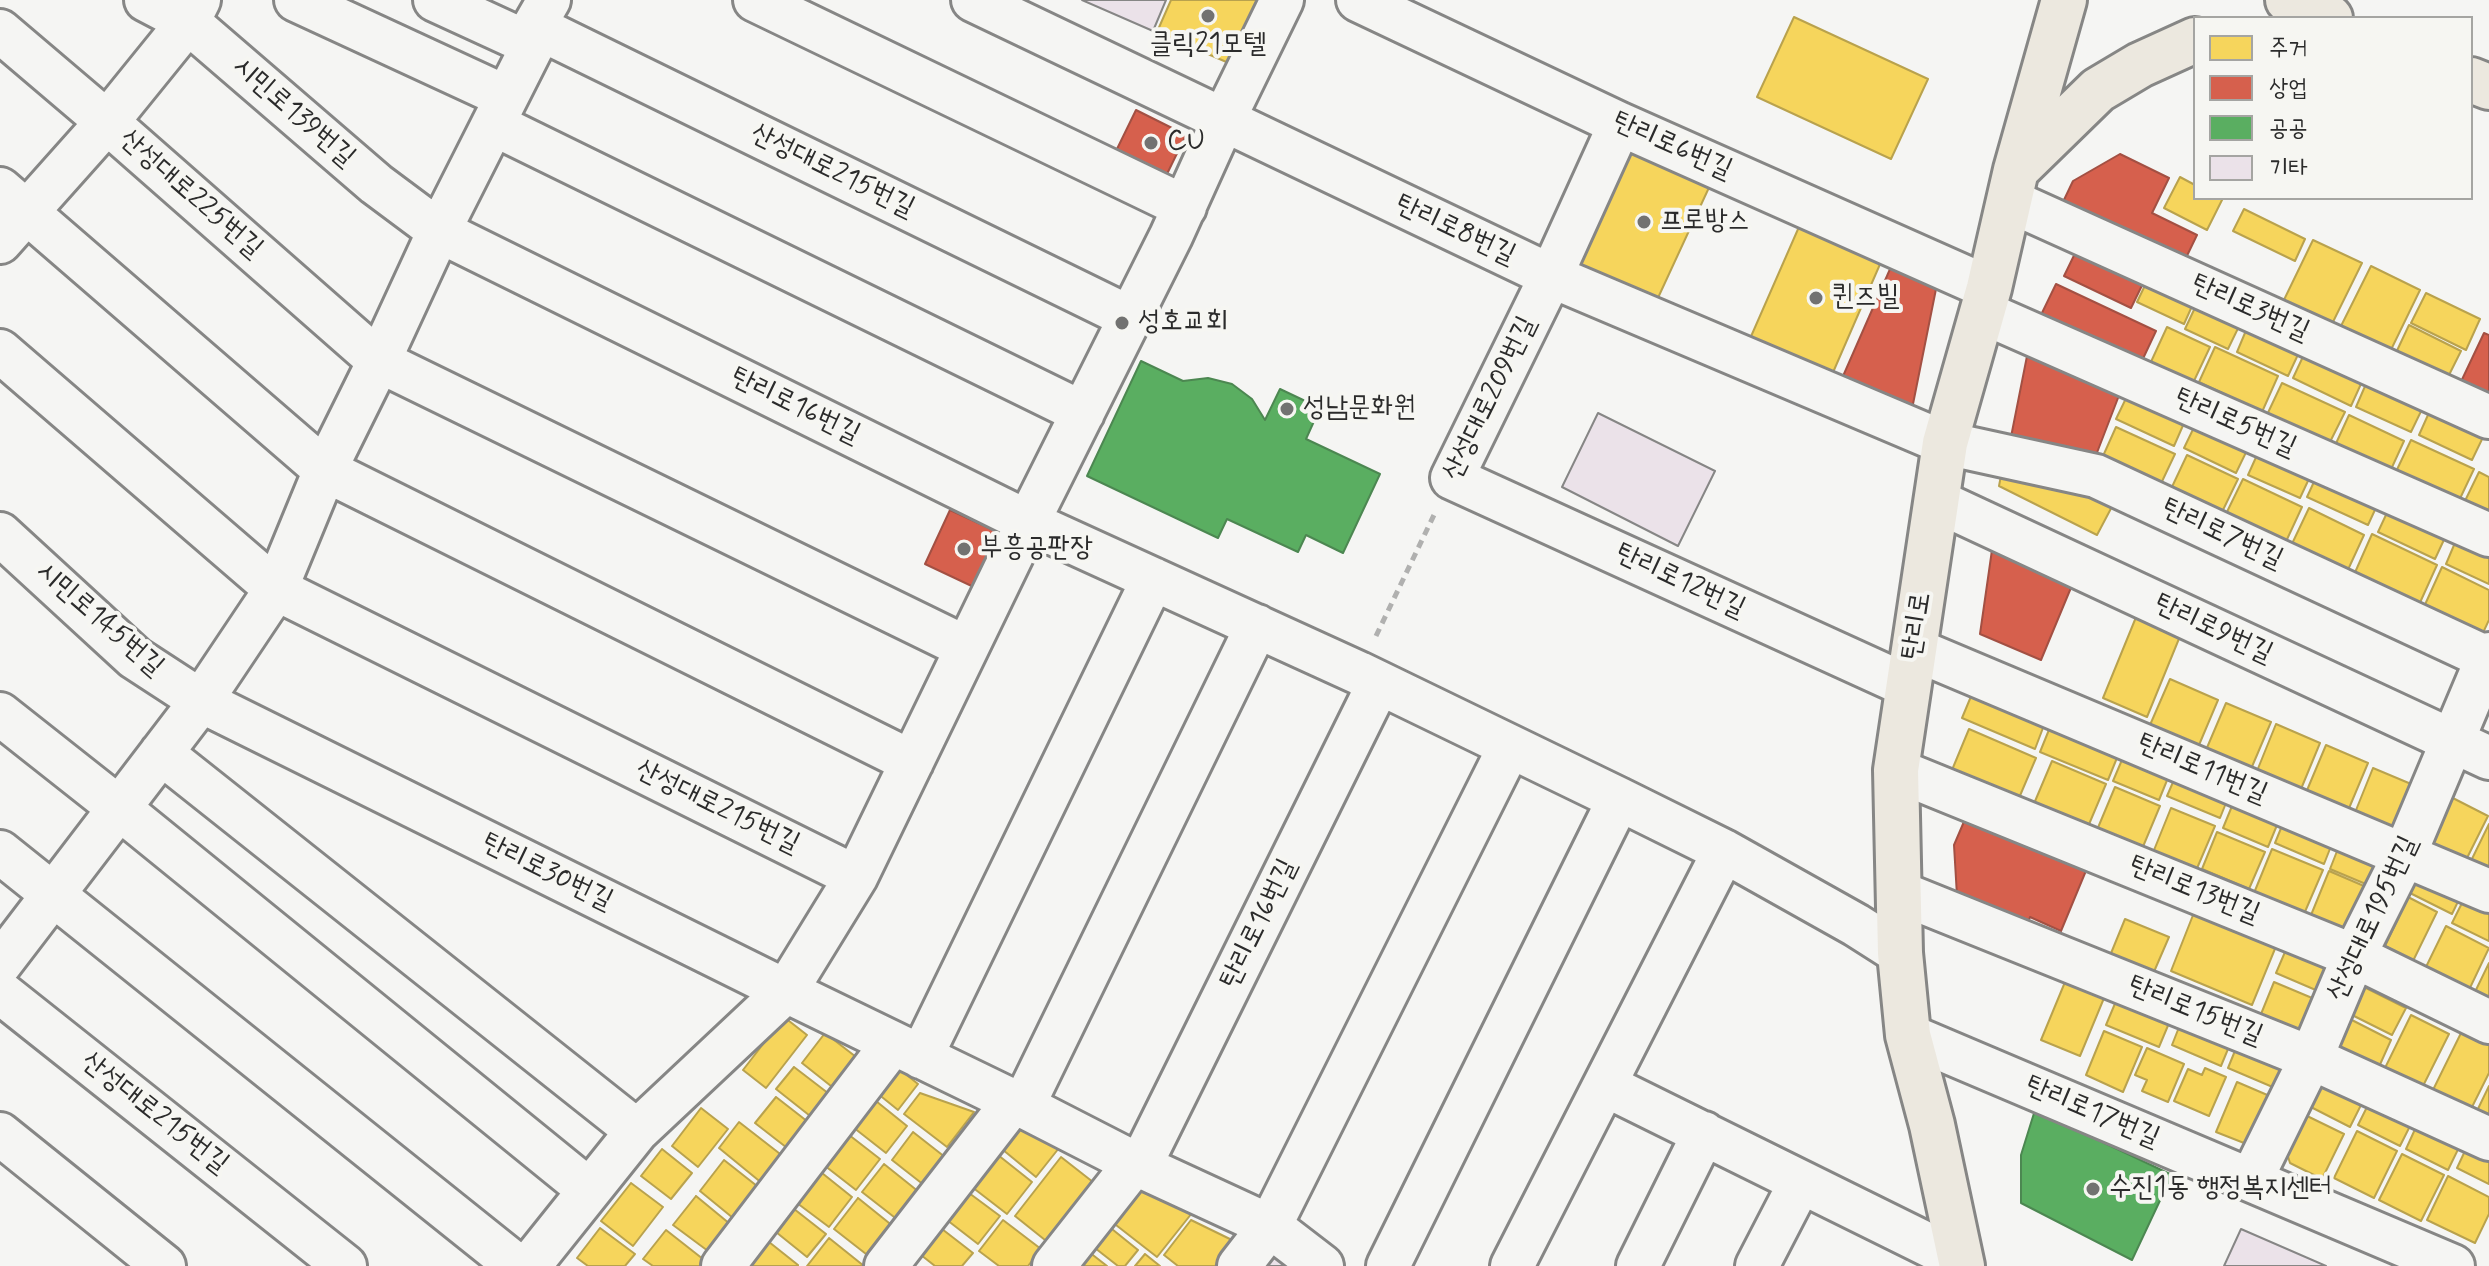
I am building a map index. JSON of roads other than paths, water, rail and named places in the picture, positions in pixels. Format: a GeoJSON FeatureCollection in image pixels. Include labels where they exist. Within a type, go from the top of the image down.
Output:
{"type":"FeatureCollection","features":[{"type":"Feature","properties":{"kind":"main road","name":"탄리로"},"geometry":{"type":"LineString","coordinates":[[1961,1263],[1932,1125],[1908,1035],[1900,953],[1896,770],[1945,443],[1986,300],[2013,186],[2064,0]]}},
{"type":"Feature","properties":{"kind":"main road"},"geometry":{"type":"LineString","coordinates":[[2013,186],[2098,90],[2140,65],[2193,41]]}},
{"type":"Feature","properties":{"kind":"street","name":"시민로139번길"},"geometry":{"type":"LineString","coordinates":[[146,0],[193,11],[376,184],[439,231]]}},
{"type":"Feature","properties":{"kind":"street"},"geometry":{"type":"LineString","coordinates":[[296,0],[500,111],[1083,413]]}},
{"type":"Feature","properties":{"kind":"street"},"geometry":{"type":"LineString","coordinates":[[0,964],[201,701],[276,589],[325,470],[500,111],[539,24],[435,0]]}},
{"type":"Feature","properties":{"kind":"street"},"geometry":{"type":"LineString","coordinates":[[755,0],[1185,207]]}},
{"type":"Feature","properties":{"kind":"street","name":"탄리로8번길"},"geometry":{"type":"LineString","coordinates":[[973,0],[1551,276],[1945,443]]}},
{"type":"Feature","properties":{"kind":"street"},"geometry":{"type":"LineString","coordinates":[[529,1266],[637,1131],[786,991],[856,877],[1185,207],[1282,0]]}},
{"type":"Feature","properties":{"kind":"street","name":"탄리로6번길"},"geometry":{"type":"LineString","coordinates":[[1358,0],[1986,300]]}},
{"type":"Feature","properties":{"kind":"street"},"geometry":{"type":"LineString","coordinates":[[193,11],[107,122],[9,214],[325,470],[912,762]]}},
{"type":"Feature","properties":{"kind":"street","name":"산성대로215번길"},"geometry":{"type":"LineString","coordinates":[[539,24],[1131,318]]}},
{"type":"Feature","properties":{"kind":"street","name":"산성대로225번길"},"geometry":{"type":"LineString","coordinates":[[0,31],[379,361]]}},
{"type":"Feature","properties":{"kind":"street","name":"산성대로209번길"},"geometry":{"type":"LineString","coordinates":[[1452,478],[1551,276],[1620,124]]}},
{"type":"Feature","properties":{"kind":"street","name":"탄리로3번길"},"geometry":{"type":"LineString","coordinates":[[2013,186],[2489,417]]}},
{"type":"Feature","properties":{"kind":"street","name":"탄리로16번길"},"geometry":{"type":"LineString","coordinates":[[439,231],[1028,522],[1369,678],[1619,799],[1724,851],[1900,953]]}},
{"type":"Feature","properties":{"kind":"street","name":"탄리로5번길"},"geometry":{"type":"LineString","coordinates":[[1986,300],[2489,535]]}},
{"type":"Feature","properties":{"kind":"street"},"geometry":{"type":"LineString","coordinates":[[0,351],[276,589]]}},
{"type":"Feature","properties":{"kind":"street"},"geometry":{"type":"LineString","coordinates":[[379,361],[967,648]]}},
{"type":"Feature","properties":{"kind":"street","name":"탄리로7번길"},"geometry":{"type":"LineString","coordinates":[[1945,443],[2096,476],[2488,657]]}},
{"type":"Feature","properties":{"kind":"street","name":"탄리로12번길"},"geometry":{"type":"LineString","coordinates":[[1452,478],[1911,668]]}},
{"type":"Feature","properties":{"kind":"street","name":"탄리로9번길"},"geometry":{"type":"LineString","coordinates":[[1937,501],[2471,750]]}},
{"type":"Feature","properties":{"kind":"street","name":"시민로145번길"},"geometry":{"type":"LineString","coordinates":[[0,534],[135,658],[201,701]]}},
{"type":"Feature","properties":{"kind":"street"},"geometry":{"type":"LineString","coordinates":[[723,1266],[907,1050],[1153,579]]}},
{"type":"Feature","properties":{"kind":"street","name":"산성대로215번길"},"geometry":{"type":"LineString","coordinates":[[276,589],[856,877]]}},
{"type":"Feature","properties":{"kind":"street"},"geometry":{"type":"LineString","coordinates":[[886,1266],[1018,1104],[1257,626]]}},
{"type":"Feature","properties":{"kind":"street","name":"산성대로195번길"},"geometry":{"type":"LineString","coordinates":[[2251,1180],[2311,1058],[2354,956],[2404,856],[2471,750],[2488,657]]}},
{"type":"Feature","properties":{"kind":"street","name":"탄리로11번길"},"geometry":{"type":"LineString","coordinates":[[1911,668],[2489,891]]}},
{"type":"Feature","properties":{"kind":"street","name":"탄리로16번길"},"geometry":{"type":"LineString","coordinates":[[1137,1164],[1369,678]]}},
{"type":"Feature","properties":{"kind":"street","name":"탄리로30번길"},"geometry":{"type":"LineString","coordinates":[[201,701],[1137,1164],[1270,1226],[1322,1266]]}},
{"type":"Feature","properties":{"kind":"street"},"geometry":{"type":"LineString","coordinates":[[0,714],[589,1190]]}},
{"type":"Feature","properties":{"kind":"street"},"geometry":{"type":"LineString","coordinates":[[1239,1266],[1270,1226],[1509,748]]}},
{"type":"Feature","properties":{"kind":"street"},"geometry":{"type":"LineString","coordinates":[[161,753],[637,1131]]}},
{"type":"Feature","properties":{"kind":"street","name":"탄리로13번길"},"geometry":{"type":"LineString","coordinates":[[1896,770],[2354,956],[2489,1022]]}},
{"type":"Feature","properties":{"kind":"street"},"geometry":{"type":"LineString","coordinates":[[1388,1266],[1619,799]]}},
{"type":"Feature","properties":{"kind":"street"},"geometry":{"type":"LineString","coordinates":[[1512,1266],[1724,851]]}},
{"type":"Feature","properties":{"kind":"street"},"geometry":{"type":"LineString","coordinates":[[0,852],[517,1266]]}},
{"type":"Feature","properties":{"kind":"street","name":"탄리로15번길"},"geometry":{"type":"LineString","coordinates":[[1898,892],[2311,1058],[2489,1139]]}},
{"type":"Feature","properties":{"kind":"street","name":"산성대로215번길"},"geometry":{"type":"LineString","coordinates":[[0,992],[345,1266]]}},
{"type":"Feature","properties":{"kind":"street","name":"탄리로17번길"},"geometry":{"type":"LineString","coordinates":[[1908,1035],[2453,1266]]}},
{"type":"Feature","properties":{"kind":"street","name":"탄리로"},"geometry":{"type":"LineString","coordinates":[[1605,1085],[1961,1263]]}},
{"type":"Feature","properties":{"kind":"street"},"geometry":{"type":"LineString","coordinates":[[1638,1266],[1704,1133]]}},
{"type":"Feature","properties":{"kind":"street"},"geometry":{"type":"LineString","coordinates":[[0,1134],[164,1266]]}},
{"type":"Feature","properties":{"kind":"street"},"geometry":{"type":"LineString","coordinates":[[1054,1266],[1137,1164]]}},
{"type":"Feature","properties":{"kind":"street"},"geometry":{"type":"LineString","coordinates":[[1757,1266],[1800,1183]]}},
{"type":"Feature","properties":{"kind":"place","name":"클릭21모텔"},"geometry":{"type":"Point","coordinates":[1208,16]}},
{"type":"Feature","properties":{"kind":"place","name":"CU"},"geometry":{"type":"Point","coordinates":[1151,143]}},
{"type":"Feature","properties":{"kind":"place","name":"프로방스"},"geometry":{"type":"Point","coordinates":[1644,222]}},
{"type":"Feature","properties":{"kind":"place","name":"퀸즈빌"},"geometry":{"type":"Point","coordinates":[1816,298]}},
{"type":"Feature","properties":{"kind":"place","name":"성호교회"},"geometry":{"type":"Point","coordinates":[1122,323]}},
{"type":"Feature","properties":{"kind":"place","name":"성남문화원"},"geometry":{"type":"Point","coordinates":[1287,409]}},
{"type":"Feature","properties":{"kind":"place","name":"부흥공판장"},"geometry":{"type":"Point","coordinates":[964,549]}},
{"type":"Feature","properties":{"kind":"place","name":"수진1동 행정복지센터"},"geometry":{"type":"Point","coordinates":[2093,1189]}}]}
